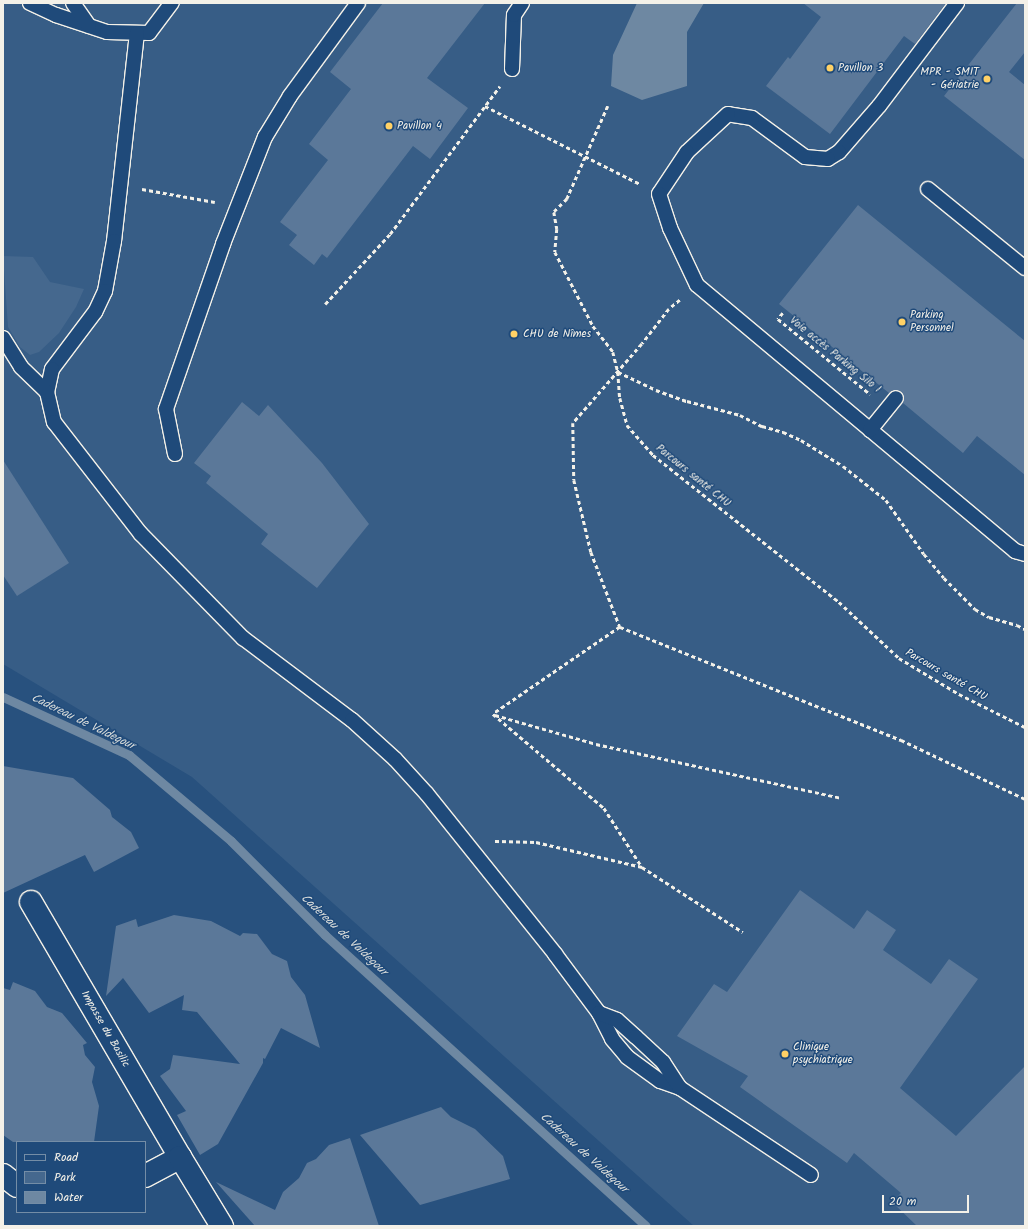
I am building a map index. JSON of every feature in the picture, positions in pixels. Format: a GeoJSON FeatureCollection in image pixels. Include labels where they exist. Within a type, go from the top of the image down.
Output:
{"type":"FeatureCollection","features":[{"type":"Feature","properties":{"kind":"street","name":"Impasse du Basilic"},"geometry":{"type":"LineString","coordinates":[[31,902],[222,1226]]}},
{"type":"Feature","properties":{"kind":"street"},"geometry":{"type":"LineString","coordinates":[[146,1175],[180,1157]]}},
{"type":"Feature","properties":{"kind":"street"},"geometry":{"type":"LineString","coordinates":[[3,1175],[16,1185]]}},
{"type":"Feature","properties":{"kind":"lane"},"geometry":{"type":"LineString","coordinates":[[30,3],[56,15],[107,32],[149,33],[172,3]]}},
{"type":"Feature","properties":{"kind":"lane"},"geometry":{"type":"LineString","coordinates":[[73,3],[88,26]]}},
{"type":"Feature","properties":{"kind":"lane"},"geometry":{"type":"LineString","coordinates":[[175,454],[166,409],[238,206],[265,137],[290,96],[358,3]]}},
{"type":"Feature","properties":{"kind":"lane"},"geometry":{"type":"LineString","coordinates":[[512,69],[514,15],[522,3]]}},
{"type":"Feature","properties":{"kind":"lane"},"geometry":{"type":"LineString","coordinates":[[957,3],[879,106],[840,152],[828,159],[806,157],[752,118],[728,114],[688,152],[659,194],[670,228],[697,285],[1015,551],[1025,554]]}},
{"type":"Feature","properties":{"kind":"lane"},"geometry":{"type":"LineString","coordinates":[[137,32],[114,241],[105,291],[95,312],[52,369],[47,392],[54,422],[141,534],[243,638],[352,720],[395,759],[464,841],[555,954],[599,1013],[612,1039],[627,1058],[660,1081],[680,1088],[811,1175]]}},
{"type":"Feature","properties":{"kind":"lane"},"geometry":{"type":"LineString","coordinates":[[928,189],[1025,268]]}},
{"type":"Feature","properties":{"kind":"lane"},"geometry":{"type":"LineString","coordinates":[[3,338],[21,367],[47,392]]}},
{"type":"Feature","properties":{"kind":"lane"},"geometry":{"type":"LineString","coordinates":[[870,430],[892,403]]}},
{"type":"Feature","properties":{"kind":"lane"},"geometry":{"type":"LineString","coordinates":[[599,1013],[617,1020],[636,1037],[663,1062],[680,1088]]}},
{"type":"Feature","properties":{"kind":"path"},"geometry":{"type":"LineString","coordinates":[[325,304],[390,234],[512,69]]}},
{"type":"Feature","properties":{"kind":"path"},"geometry":{"type":"LineString","coordinates":[[485,106],[633,180]]}},
{"type":"Feature","properties":{"kind":"path","name":"Parcours santé CHU"},"geometry":{"type":"LineString","coordinates":[[608,106],[567,199],[554,212],[557,229],[555,252],[592,326],[613,352],[618,372],[620,398],[627,425],[653,455],[840,602],[899,658],[959,694],[1025,727]]}},
{"type":"Feature","properties":{"kind":"path"},"geometry":{"type":"LineString","coordinates":[[120,185],[238,206]]}},
{"type":"Feature","properties":{"kind":"path"},"geometry":{"type":"LineString","coordinates":[[697,285],[669,309],[618,372],[573,423],[576,488],[591,552],[620,627],[901,740],[1025,799]]}},
{"type":"Feature","properties":{"kind":"path","name":"Voie accès Parking Silo 1"},"geometry":{"type":"LineString","coordinates":[[783,313],[778,319],[892,403]]}},
{"type":"Feature","properties":{"kind":"path"},"geometry":{"type":"LineString","coordinates":[[618,372],[656,390],[688,401],[740,415],[762,426],[783,432],[801,440],[843,466],[886,500],[924,554],[944,578],[975,609],[989,617],[1017,625],[1025,630]]}},
{"type":"Feature","properties":{"kind":"path"},"geometry":{"type":"LineString","coordinates":[[493,714],[620,627]]}},
{"type":"Feature","properties":{"kind":"path"},"geometry":{"type":"LineString","coordinates":[[493,714],[596,744],[841,798]]}},
{"type":"Feature","properties":{"kind":"path"},"geometry":{"type":"LineString","coordinates":[[493,714],[604,808],[642,867]]}},
{"type":"Feature","properties":{"kind":"path"},"geometry":{"type":"LineString","coordinates":[[464,841],[536,842],[642,867],[743,932]]}},
{"type":"Feature","properties":{"kind":"shaded area","name":"CHU de Nîmes"},"geometry":{"type":"Polygon","coordinates":[[[3,3],[1025,3],[1025,1226],[694,1226],[192,777],[3,664],[3,3]]]}},
{"type":"Feature","properties":{"kind":"green space"},"geometry":{"type":"Polygon","coordinates":[[[3,256],[33,257],[50,282],[84,289],[76,307],[59,333],[39,352],[30,355],[20,347],[8,327],[3,256]]]}},
{"type":"Feature","properties":{"kind":"water"},"geometry":{"type":"Polygon","coordinates":[[[637,3],[704,3],[687,32],[687,86],[642,100],[611,86],[613,55],[637,3]]]}},
{"type":"Feature","properties":{"kind":"building","name":"Pavillon 4"},"geometry":{"type":"Polygon","coordinates":[[[383,3],[485,3],[427,78],[468,108],[430,159],[413,146],[327,258],[322,254],[314,265],[289,245],[297,235],[280,222],[328,160],[309,144],[351,89],[330,72],[383,3]]]}},
{"type":"Feature","properties":{"kind":"building","name":"Pavillon 3"},"geometry":{"type":"Polygon","coordinates":[[[803,3],[946,3],[915,44],[904,36],[830,134],[766,86],[788,57],[790,59],[821,17],[803,3]]]}},
{"type":"Feature","properties":{"kind":"building","name":"MPR - SMIT - Gériatrie"},"geometry":{"type":"Polygon","coordinates":[[[1017,3],[1025,3],[1025,52],[1009,72],[1025,85],[1025,160],[944,96],[1017,3]]]}},
{"type":"Feature","properties":{"kind":"building","name":"Parking Personnel"},"geometry":{"type":"Polygon","coordinates":[[[858,205],[1025,341],[1025,475],[977,436],[963,453],[903,403],[904,395],[901,391],[893,390],[889,393],[779,304],[858,205]]]}},
{"type":"Feature","properties":{"kind":"building"},"geometry":{"type":"Polygon","coordinates":[[[242,402],[259,416],[268,405],[322,463],[369,524],[317,588],[261,544],[268,534],[206,483],[211,476],[194,463],[242,402]]]}},
{"type":"Feature","properties":{"kind":"building"},"geometry":{"type":"Polygon","coordinates":[[[3,460],[69,563],[17,596],[3,575],[3,460]]]}},
{"type":"Feature","properties":{"kind":"building"},"geometry":{"type":"Polygon","coordinates":[[[3,766],[73,778],[110,810],[112,817],[131,832],[139,848],[94,872],[85,855],[3,893],[3,766]]]}},
{"type":"Feature","properties":{"kind":"building","name":"Clinique psychiatrique"},"geometry":{"type":"Polygon","coordinates":[[[800,890],[854,929],[867,910],[896,930],[883,950],[931,984],[949,959],[978,979],[900,1088],[956,1136],[1025,1066],[1025,1226],[917,1226],[892,1202],[901,1193],[854,1153],[847,1163],[740,1087],[748,1076],[677,1036],[714,984],[727,992],[800,890]]]}},
{"type":"Feature","properties":{"kind":"building"},"geometry":{"type":"Polygon","coordinates":[[[174,915],[211,921],[240,936],[243,933],[257,934],[272,954],[287,961],[291,977],[305,995],[320,1048],[281,1028],[265,1059],[263,1058],[263,1063],[218,1144],[200,1155],[177,1115],[186,1111],[160,1076],[170,1069],[173,1055],[240,1064],[197,1012],[182,1010],[184,995],[149,1013],[123,978],[106,996],[116,926],[136,919],[138,927],[174,915]]]}},
{"type":"Feature","properties":{"kind":"building"},"geometry":{"type":"Polygon","coordinates":[[[13,982],[35,991],[47,1007],[62,1013],[87,1043],[83,1045],[85,1055],[95,1067],[92,1082],[99,1106],[94,1141],[13,1142],[3,1135],[3,988],[10,990],[13,982]]]}},
{"type":"Feature","properties":{"kind":"building"},"geometry":{"type":"Polygon","coordinates":[[[441,1107],[451,1117],[475,1129],[503,1156],[510,1179],[420,1205],[360,1135],[441,1107]]]}},
{"type":"Feature","properties":{"kind":"building"},"geometry":{"type":"Polygon","coordinates":[[[350,1138],[379,1226],[255,1226],[216,1182],[275,1210],[283,1192],[299,1178],[307,1163],[316,1159],[329,1145],[350,1138]]]}},
{"type":"Feature","properties":{"kind":"waterway","name":"Cadereau de Valdegour"},"geometry":{"type":"LineString","coordinates":[[3,697],[129,755],[231,841],[325,935],[646,1226]]}},
{"type":"Feature","properties":{"kind":"place","name":"Pavillon 3"},"geometry":{"type":"Point","coordinates":[830,68]}},
{"type":"Feature","properties":{"kind":"place","name":"MPR - SMIT - Gériatrie"},"geometry":{"type":"Point","coordinates":[987,79]}},
{"type":"Feature","properties":{"kind":"place","name":"Pavillon 4"},"geometry":{"type":"Point","coordinates":[389,126]}},
{"type":"Feature","properties":{"kind":"place","name":"Parking Personnel"},"geometry":{"type":"Point","coordinates":[902,322]}},
{"type":"Feature","properties":{"kind":"place","name":"CHU de Nîmes"},"geometry":{"type":"Point","coordinates":[514,334]}},
{"type":"Feature","properties":{"kind":"place","name":"Clinique psychiatrique"},"geometry":{"type":"Point","coordinates":[785,1054]}}]}
